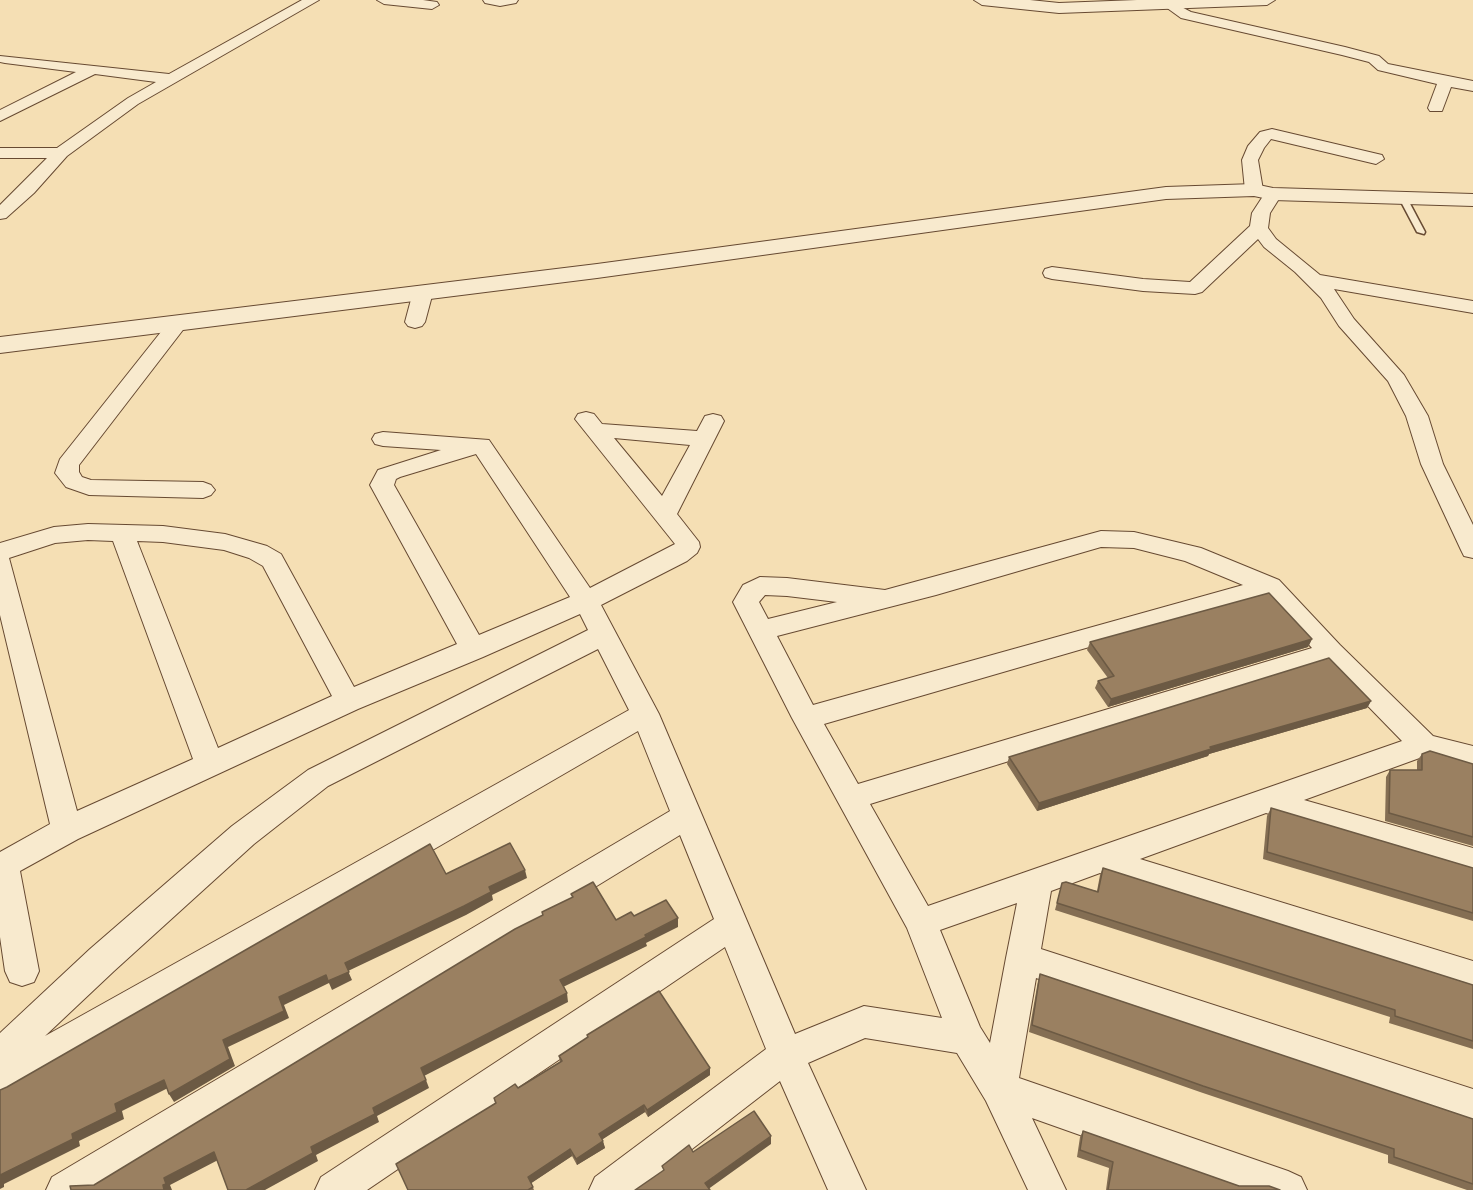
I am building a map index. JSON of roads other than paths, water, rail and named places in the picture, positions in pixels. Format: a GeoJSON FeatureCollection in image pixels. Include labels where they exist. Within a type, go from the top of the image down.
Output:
{"type":"FeatureCollection","features":[{"type":"Feature","properties":{"kind":"street"},"geometry":{"type":"LineString","coordinates":[[0,214],[28,189],[61,153],[133,101],[312,0]]}},
{"type":"Feature","properties":{"kind":"street"},"geometry":{"type":"LineString","coordinates":[[384,0],[432,5]]}},
{"type":"Feature","properties":{"kind":"street"},"geometry":{"type":"LineString","coordinates":[[490,0],[511,0]]}},
{"type":"Feature","properties":{"kind":"street"},"geometry":{"type":"LineString","coordinates":[[982,0],[1059,9],[1267,0]]}},
{"type":"Feature","properties":{"kind":"street"},"geometry":{"type":"LineString","coordinates":[[1170,5],[1186,15],[1345,51],[1374,59],[1383,67],[1473,86]]}},
{"type":"Feature","properties":{"kind":"street"},"geometry":{"type":"LineString","coordinates":[[5,59],[171,79]]}},
{"type":"Feature","properties":{"kind":"street"},"geometry":{"type":"LineString","coordinates":[[0,116],[92,70]]}},
{"type":"Feature","properties":{"kind":"street"},"geometry":{"type":"LineString","coordinates":[[1436,108],[1444,81]]}},
{"type":"Feature","properties":{"kind":"street"},"geometry":{"type":"LineString","coordinates":[[1052,273],[1143,285],[1195,288],[1259,228],[1263,192],[1250,160],[1256,146],[1266,135],[1272,134],[1376,159]]}},
{"type":"Feature","properties":{"kind":"street"},"geometry":{"type":"LineString","coordinates":[[0,153],[61,153]]}},
{"type":"Feature","properties":{"kind":"street"},"geometry":{"type":"LineString","coordinates":[[0,345],[597,271],[1166,193],[1263,192],[1473,200]]}},
{"type":"Feature","properties":{"kind":"street"},"geometry":{"type":"LineString","coordinates":[[1259,228],[1270,243],[1315,280],[1329,295],[1346,322],[1397,379],[1410,400],[1432,464],[1473,550]]}},
{"type":"Feature","properties":{"kind":"street"},"geometry":{"type":"LineString","coordinates":[[1315,280],[1473,307]]}},
{"type":"Feature","properties":{"kind":"street"},"geometry":{"type":"LineString","coordinates":[[415,322],[423,292]]}},
{"type":"Feature","properties":{"kind":"street"},"geometry":{"type":"LineString","coordinates":[[179,322],[68,464],[67,473],[74,482],[89,487],[203,490]]}},
{"type":"Feature","properties":{"kind":"street"},"geometry":{"type":"LineString","coordinates":[[22,971],[2,867],[67,830],[348,701],[586,601],[685,550],[687,542],[591,424],[708,430],[665,514]]}},
{"type":"Feature","properties":{"kind":"street"},"geometry":{"type":"LineString","coordinates":[[382,439],[481,445]]}},
{"type":"Feature","properties":{"kind":"street"},"geometry":{"type":"LineString","coordinates":[[481,445],[586,601],[645,714],[786,1055],[847,1190]]}},
{"type":"Feature","properties":{"kind":"street"},"geometry":{"type":"LineString","coordinates":[[474,650],[382,485],[386,475],[392,472],[481,445]]}},
{"type":"Feature","properties":{"kind":"street"},"geometry":{"type":"LineString","coordinates":[[0,552],[54,535],[88,532],[163,534],[225,542],[258,552],[272,560],[348,701]]}},
{"type":"Feature","properties":{"kind":"street"},"geometry":{"type":"LineString","coordinates":[[122,533],[210,765]]}},
{"type":"Feature","properties":{"kind":"street"},"geometry":{"type":"LineString","coordinates":[[760,631],[1101,539],[1119,538],[1168,546],[1270,586],[1331,652],[1425,745],[1473,758]]}},
{"type":"Feature","properties":{"kind":"street"},"geometry":{"type":"LineString","coordinates":[[0,563],[67,830]]}},
{"type":"Feature","properties":{"kind":"street"},"geometry":{"type":"LineString","coordinates":[[884,599],[787,587],[760,586],[753,591],[746,602],[806,718],[921,923],[967,1038],[999,1089],[1047,1190]]}},
{"type":"Feature","properties":{"kind":"street"},"geometry":{"type":"LineString","coordinates":[[806,718],[1270,586]]}},
{"type":"Feature","properties":{"kind":"street"},"geometry":{"type":"LineString","coordinates":[[0,1056],[102,960],[243,835],[318,778],[604,634]]}},
{"type":"Feature","properties":{"kind":"street"},"geometry":{"type":"LineString","coordinates":[[851,798],[1331,652]]}},
{"type":"Feature","properties":{"kind":"street"},"geometry":{"type":"LineString","coordinates":[[0,1081],[645,714]]}},
{"type":"Feature","properties":{"kind":"street"},"geometry":{"type":"LineString","coordinates":[[921,923],[1425,745]]}},
{"type":"Feature","properties":{"kind":"street"},"geometry":{"type":"LineString","coordinates":[[1266,801],[1473,861]]}},
{"type":"Feature","properties":{"kind":"street"},"geometry":{"type":"LineString","coordinates":[[65,1190],[688,815]]}},
{"type":"Feature","properties":{"kind":"street"},"geometry":{"type":"LineString","coordinates":[[1100,860],[1473,976]]}},
{"type":"Feature","properties":{"kind":"street"},"geometry":{"type":"LineString","coordinates":[[999,1089],[1037,883]]}},
{"type":"Feature","properties":{"kind":"street"},"geometry":{"type":"LineString","coordinates":[[334,1190],[732,925]]}},
{"type":"Feature","properties":{"kind":"street"},"geometry":{"type":"LineString","coordinates":[[1022,957],[1473,1107]]}},
{"type":"Feature","properties":{"kind":"street"},"geometry":{"type":"LineString","coordinates":[[608,1190],[786,1055],[864,1022],[967,1038]]}},
{"type":"Feature","properties":{"kind":"street"},"geometry":{"type":"LineString","coordinates":[[999,1089],[1288,1190]]}},
{"type":"Feature","properties":{"kind":"lane"},"geometry":{"type":"LineString","coordinates":[[1403,198],[1421,232]]}}]}
